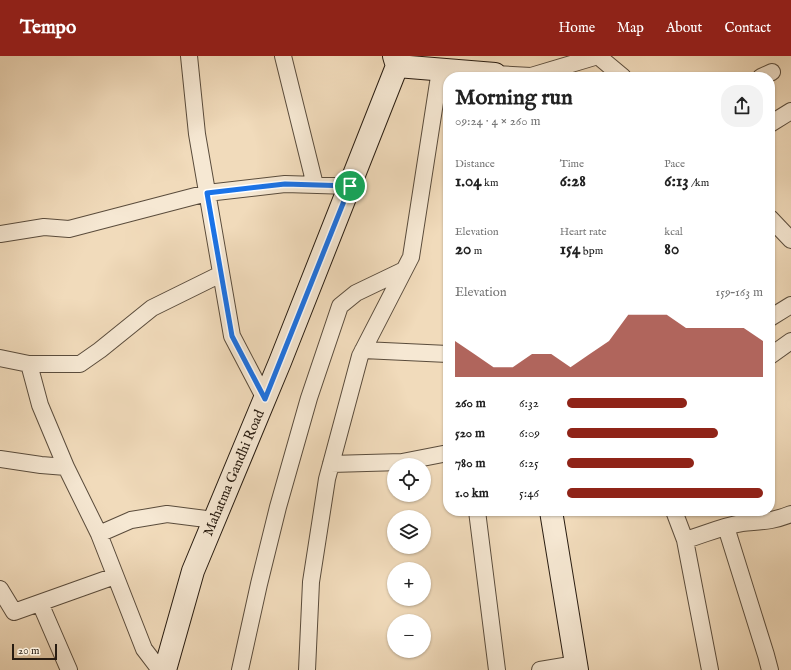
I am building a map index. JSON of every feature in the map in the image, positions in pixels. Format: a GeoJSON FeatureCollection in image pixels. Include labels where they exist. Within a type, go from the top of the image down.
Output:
{"type":"FeatureCollection","features":[{"type":"Feature","properties":{"kind":"street"},"geometry":{"type":"LineString","coordinates":[[189,56],[197,134],[232,336],[265,399]]}},
{"type":"Feature","properties":{"kind":"street"},"geometry":{"type":"LineString","coordinates":[[283,56],[315,185]]}},
{"type":"Feature","properties":{"kind":"street"},"geometry":{"type":"LineString","coordinates":[[547,72],[598,56],[617,72]]}},
{"type":"Feature","properties":{"kind":"street"},"geometry":{"type":"LineString","coordinates":[[396,61],[440,70],[496,69],[509,72]]}},
{"type":"Feature","properties":{"kind":"street","name":"Mahatma Gandhi Road"},"geometry":{"type":"LineString","coordinates":[[166,670],[193,572],[265,399],[350,186],[396,61]]}},
{"type":"Feature","properties":{"kind":"street"},"geometry":{"type":"LineString","coordinates":[[307,670],[311,582],[327,479],[360,356],[410,257],[440,70]]}},
{"type":"Feature","properties":{"kind":"street"},"geometry":{"type":"LineString","coordinates":[[775,121],[791,111]]}},
{"type":"Feature","properties":{"kind":"street"},"geometry":{"type":"LineString","coordinates":[[0,234],[44,226],[69,229],[207,193],[285,184],[350,186]]}},
{"type":"Feature","properties":{"kind":"street"},"geometry":{"type":"LineString","coordinates":[[775,223],[791,240]]}},
{"type":"Feature","properties":{"kind":"street"},"geometry":{"type":"LineString","coordinates":[[240,670],[278,507],[309,398],[340,306],[356,293],[404,270]]}},
{"type":"Feature","properties":{"kind":"street"},"geometry":{"type":"LineString","coordinates":[[0,358],[29,364],[80,364],[100,350],[152,308],[221,274]]}},
{"type":"Feature","properties":{"kind":"street"},"geometry":{"type":"LineString","coordinates":[[775,315],[791,305]]}},
{"type":"Feature","properties":{"kind":"street"},"geometry":{"type":"LineString","coordinates":[[775,352],[791,341]]}},
{"type":"Feature","properties":{"kind":"street"},"geometry":{"type":"LineString","coordinates":[[363,350],[443,354]]}},
{"type":"Feature","properties":{"kind":"street"},"geometry":{"type":"LineString","coordinates":[[29,364],[40,405],[66,467],[99,534],[144,649],[160,670]]}},
{"type":"Feature","properties":{"kind":"street"},"geometry":{"type":"LineString","coordinates":[[331,464],[402,462],[443,454]]}},
{"type":"Feature","properties":{"kind":"street"},"geometry":{"type":"LineString","coordinates":[[0,459],[41,466],[66,467]]}},
{"type":"Feature","properties":{"kind":"street"},"geometry":{"type":"LineString","coordinates":[[99,534],[131,520],[167,514],[214,520]]}},
{"type":"Feature","properties":{"kind":"street"},"geometry":{"type":"LineString","coordinates":[[685,540],[741,523],[760,523],[778,520],[791,514]]}},
{"type":"Feature","properties":{"kind":"street"},"geometry":{"type":"LineString","coordinates":[[478,516],[497,670]]}},
{"type":"Feature","properties":{"kind":"street"},"geometry":{"type":"LineString","coordinates":[[540,670],[576,667],[552,516]]}},
{"type":"Feature","properties":{"kind":"street"},"geometry":{"type":"LineString","coordinates":[[676,516],[685,540],[710,670]]}},
{"type":"Feature","properties":{"kind":"street"},"geometry":{"type":"LineString","coordinates":[[726,527],[770,670]]}},
{"type":"Feature","properties":{"kind":"street"},"geometry":{"type":"LineString","coordinates":[[0,589],[14,612],[115,576]]}},
{"type":"Feature","properties":{"kind":"street"},"geometry":{"type":"LineString","coordinates":[[40,603],[69,670]]}},
{"type":"Feature","properties":{"kind":"route"},"geometry":{"type":"LineString","coordinates":[[285,184],[350,186],[265,399],[232,336],[207,193],[285,184]]}}]}
